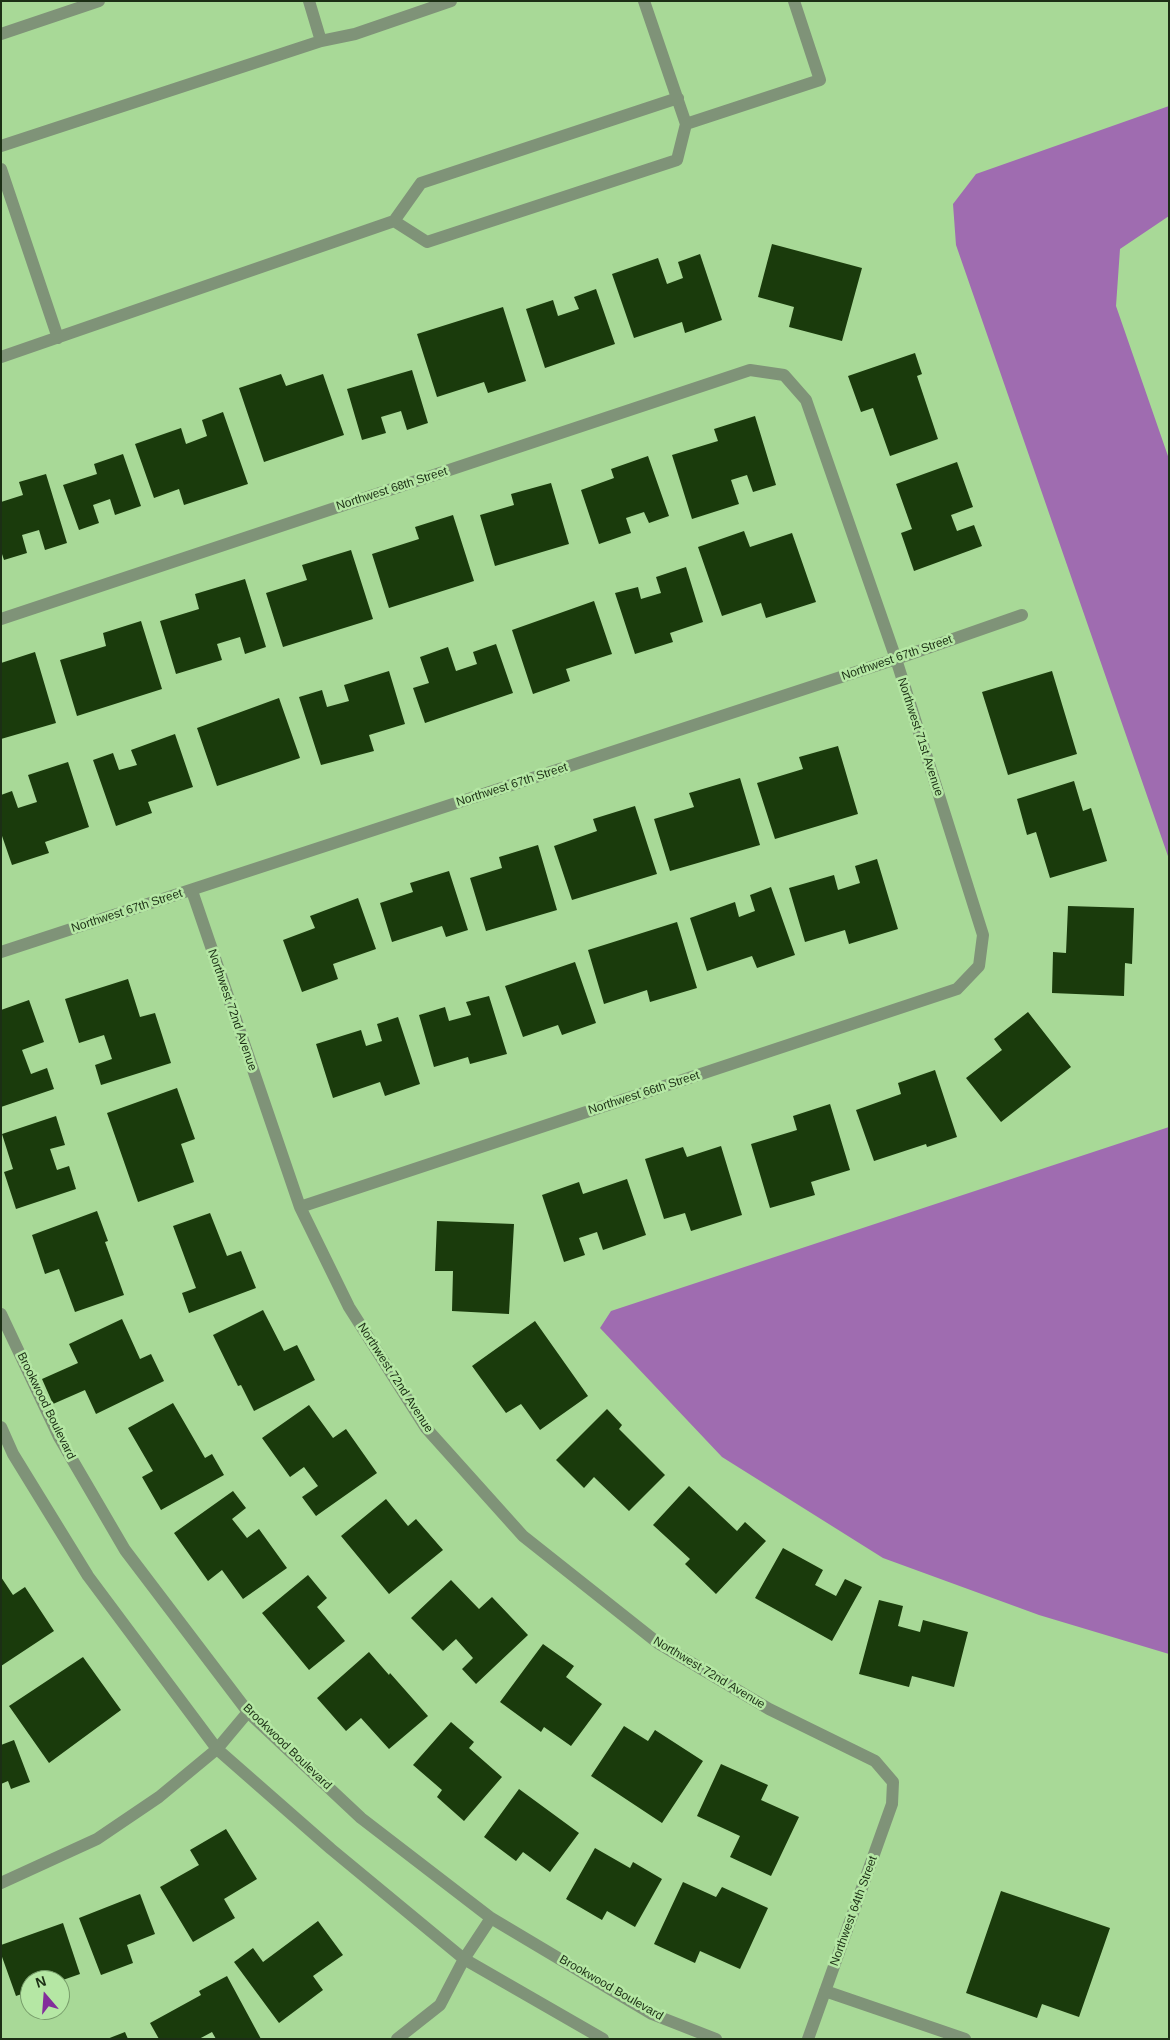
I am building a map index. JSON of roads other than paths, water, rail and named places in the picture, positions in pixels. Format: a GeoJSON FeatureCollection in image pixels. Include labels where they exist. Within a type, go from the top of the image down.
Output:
{"type":"FeatureCollection","features":[{"type":"Feature","properties":{"kind":"street"},"geometry":{"type":"LineString","coordinates":[[1,34],[99,1]]}},
{"type":"Feature","properties":{"kind":"street"},"geometry":{"type":"LineString","coordinates":[[309,1],[322,41]]}},
{"type":"Feature","properties":{"kind":"street"},"geometry":{"type":"LineString","coordinates":[[1,146],[322,41],[356,34],[452,1]]}},
{"type":"Feature","properties":{"kind":"street"},"geometry":{"type":"LineString","coordinates":[[394,221],[426,242],[677,160],[686,124],[644,1]]}},
{"type":"Feature","properties":{"kind":"street"},"geometry":{"type":"LineString","coordinates":[[686,124],[820,80],[794,1]]}},
{"type":"Feature","properties":{"kind":"street"},"geometry":{"type":"LineString","coordinates":[[1,358],[394,221],[421,183],[678,98]]}},
{"type":"Feature","properties":{"kind":"street"},"geometry":{"type":"LineString","coordinates":[[1,169],[58,338]]}},
{"type":"Feature","properties":{"kind":"street","name":"Northwest 68th Street"},"geometry":{"type":"LineString","coordinates":[[1,620],[750,370],[784,375]]}},
{"type":"Feature","properties":{"kind":"street","name":"Northwest 71st Avenue"},"geometry":{"type":"LineString","coordinates":[[784,375],[806,400],[896,659],[983,935],[979,966]]}},
{"type":"Feature","properties":{"kind":"street","name":"Northwest 67th Street"},"geometry":{"type":"LineString","coordinates":[[1,952],[896,659],[1022,615]]}},
{"type":"Feature","properties":{"kind":"street","name":"Northwest 72nd Avenue"},"geometry":{"type":"LineString","coordinates":[[192,890],[300,1208],[349,1307],[426,1428],[523,1536],[658,1643],[769,1709],[875,1761],[893,1782]]}},
{"type":"Feature","properties":{"kind":"street","name":"Northwest 66th Street"},"geometry":{"type":"LineString","coordinates":[[300,1208],[957,989],[979,966]]}},
{"type":"Feature","properties":{"kind":"street","name":"Brookwood Boulevard"},"geometry":{"type":"LineString","coordinates":[[1,1314],[59,1437],[125,1550],[248,1712],[361,1818],[491,1918],[652,2014],[716,2039]]}},
{"type":"Feature","properties":{"kind":"street"},"geometry":{"type":"LineString","coordinates":[[1,1427],[13,1454],[88,1576],[217,1749],[331,1850],[464,1959],[603,2039]]}},
{"type":"Feature","properties":{"kind":"street"},"geometry":{"type":"LineString","coordinates":[[1,1883],[97,1839],[159,1797],[217,1749],[248,1712]]}},
{"type":"Feature","properties":{"kind":"street","name":"Northwest 64th Street"},"geometry":{"type":"LineString","coordinates":[[808,2039],[892,1804],[893,1782]]}},
{"type":"Feature","properties":{"kind":"street"},"geometry":{"type":"LineString","coordinates":[[397,2039],[440,2005],[464,1959],[491,1918]]}},
{"type":"Feature","properties":{"kind":"street"},"geometry":{"type":"LineString","coordinates":[[825,1991],[965,2039]]}}]}
